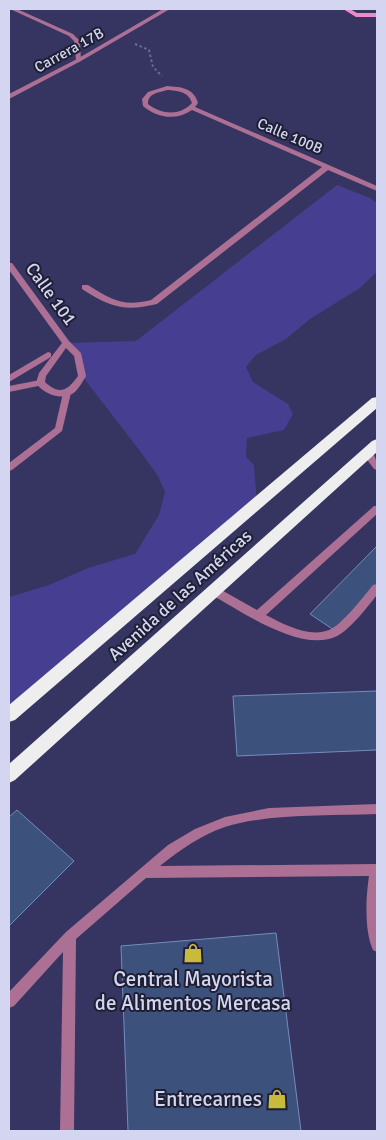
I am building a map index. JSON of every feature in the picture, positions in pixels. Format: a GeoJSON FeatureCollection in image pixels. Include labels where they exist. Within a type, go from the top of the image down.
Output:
{"type":"FeatureCollection","features":[{"type":"Feature","properties":{"kind":"highway","name":"Avenida de las Américas"},"geometry":{"type":"LineString","coordinates":[[9,715],[257,506],[377,401]]}},
{"type":"Feature","properties":{"kind":"highway","name":"Avenida de las Américas"},"geometry":{"type":"LineString","coordinates":[[9,775],[372,448]]}},
{"type":"Feature","properties":{"kind":"street"},"geometry":{"type":"LineString","coordinates":[[12,9],[71,35],[77,42],[79,60]]}},
{"type":"Feature","properties":{"kind":"street","name":"Carrera 17B"},"geometry":{"type":"LineString","coordinates":[[9,97],[79,60],[167,9]]}},
{"type":"Feature","properties":{"kind":"street"},"geometry":{"type":"LineString","coordinates":[[346,9],[356,15],[377,15]]}},
{"type":"Feature","properties":{"kind":"street"},"geometry":{"type":"LineString","coordinates":[[167,88],[179,88],[188,92],[194,97],[196,103],[192,108],[183,113],[166,114],[151,110],[145,105],[145,99],[150,93],[167,88]]}},
{"type":"Feature","properties":{"kind":"street","name":"Calle 100B"},"geometry":{"type":"LineString","coordinates":[[192,108],[377,189]]}},
{"type":"Feature","properties":{"kind":"street"},"geometry":{"type":"LineString","coordinates":[[85,287],[112,304],[132,308],[154,302],[327,167]]}},
{"type":"Feature","properties":{"kind":"street","name":"Calle 101"},"geometry":{"type":"LineString","coordinates":[[9,265],[66,343],[78,355],[82,376],[73,389],[67,393]]}},
{"type":"Feature","properties":{"kind":"street","name":"Calle 101"},"geometry":{"type":"LineString","coordinates":[[40,383],[42,375],[66,343]]}},
{"type":"Feature","properties":{"kind":"street"},"geometry":{"type":"LineString","coordinates":[[9,379],[48,355]]}},
{"type":"Feature","properties":{"kind":"street"},"geometry":{"type":"LineString","coordinates":[[9,389],[40,383],[46,389],[55,393],[67,393],[59,429],[9,468]]}},
{"type":"Feature","properties":{"kind":"street"},"geometry":{"type":"LineString","coordinates":[[372,448],[377,467]]}},
{"type":"Feature","properties":{"kind":"street"},"geometry":{"type":"LineString","coordinates":[[259,615],[377,509]]}},
{"type":"Feature","properties":{"kind":"street"},"geometry":{"type":"LineString","coordinates":[[214,591],[291,632],[313,637],[334,633],[377,588]]}},
{"type":"Feature","properties":{"kind":"street"},"geometry":{"type":"LineString","coordinates":[[9,1001],[70,936],[172,849],[199,832],[225,822],[269,813],[377,810]]}},
{"type":"Feature","properties":{"kind":"street"},"geometry":{"type":"LineString","coordinates":[[144,872],[377,869],[373,891],[372,915],[377,946]]}},
{"type":"Feature","properties":{"kind":"street"},"geometry":{"type":"LineString","coordinates":[[67,1131],[70,936]]}},
{"type":"Feature","properties":{"kind":"path"},"geometry":{"type":"LineString","coordinates":[[118,37],[150,50],[153,67],[164,80],[167,88]]}},
{"type":"Feature","properties":{"kind":"shaded area"},"geometry":{"type":"Polygon","coordinates":[[[337,185],[370,198],[377,203],[377,272],[360,288],[310,319],[286,339],[256,355],[246,367],[253,382],[288,404],[293,414],[284,430],[247,438],[246,457],[254,465],[257,505],[9,715],[9,597],[49,585],[88,568],[135,554],[159,515],[165,492],[158,476],[82,376],[78,355],[66,343],[136,341],[337,185]]]}},
{"type":"Feature","properties":{"kind":"building"},"geometry":{"type":"Polygon","coordinates":[[[377,546],[377,585],[334,630],[310,614],[377,546]]]}},
{"type":"Feature","properties":{"kind":"building"},"geometry":{"type":"Polygon","coordinates":[[[377,691],[377,750],[237,756],[233,696],[377,691]]]}},
{"type":"Feature","properties":{"kind":"building"},"geometry":{"type":"Polygon","coordinates":[[[17,810],[74,861],[9,926],[9,817],[17,810]]]}},
{"type":"Feature","properties":{"kind":"building"},"geometry":{"type":"Polygon","coordinates":[[[276,933],[301,1131],[128,1131],[121,946],[276,933]]]}},
{"type":"Feature","properties":{"kind":"place","name":"Central Mayorista de Alimentos Mercasa"},"geometry":{"type":"Point","coordinates":[193,953]}},
{"type":"Feature","properties":{"kind":"place","name":"Entrecarnes"},"geometry":{"type":"Point","coordinates":[277,1099]}}]}
